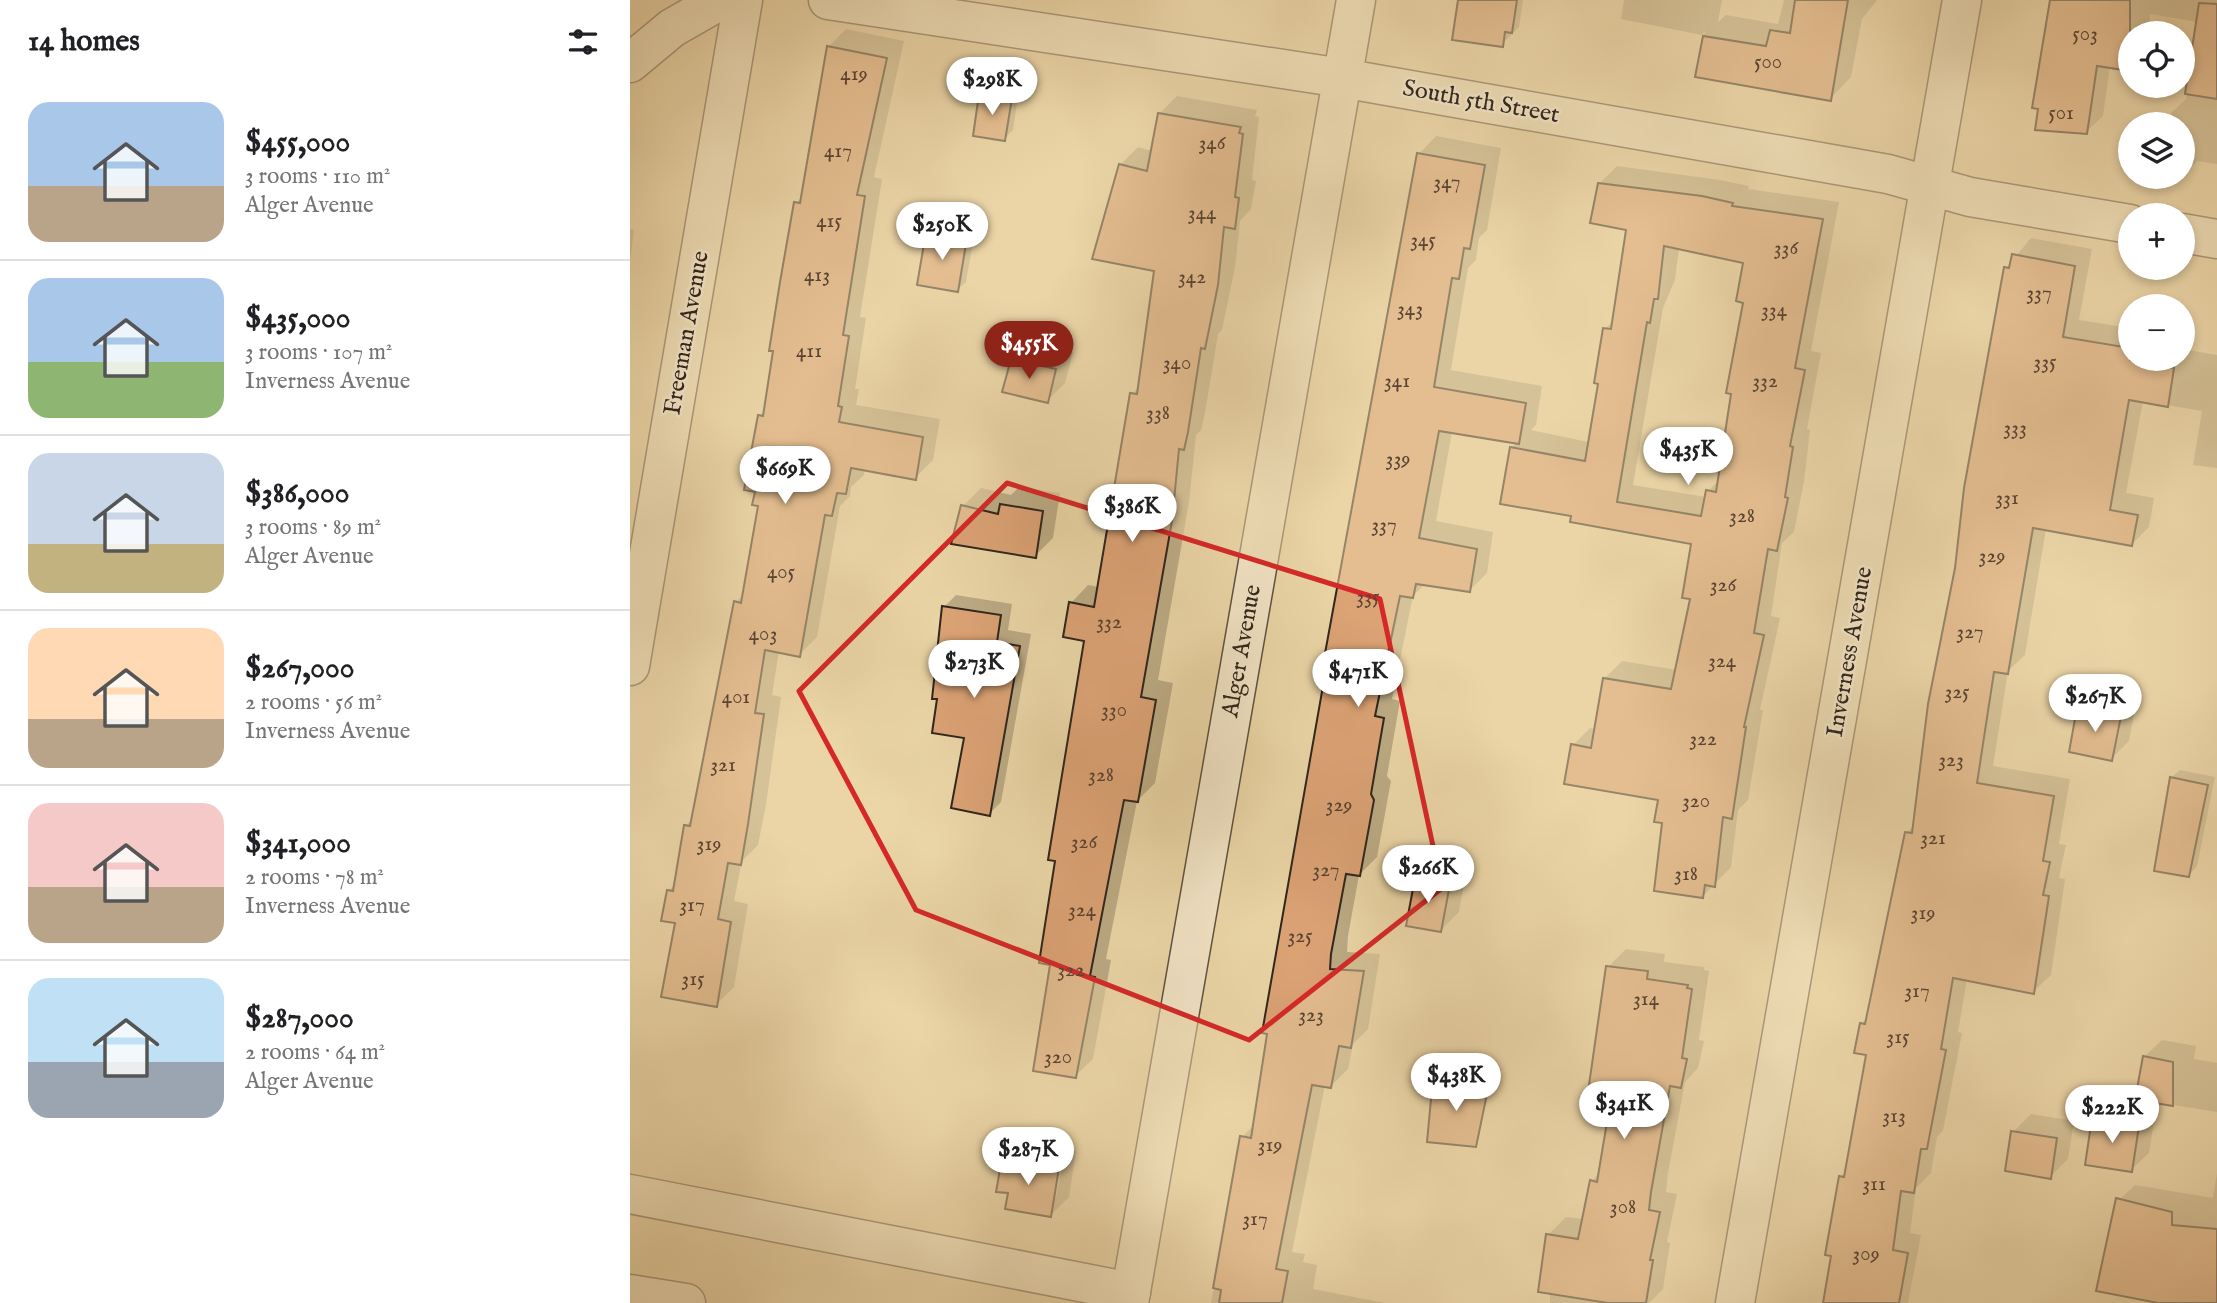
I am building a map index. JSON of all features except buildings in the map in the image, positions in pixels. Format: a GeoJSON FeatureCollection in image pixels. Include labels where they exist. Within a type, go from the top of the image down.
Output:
{"type":"FeatureCollection","features":[{"type":"Feature","properties":{"kind":"street"},"geometry":{"type":"LineString","coordinates":[[630,63],[672,28],[720,0]]}},
{"type":"Feature","properties":{"kind":"street","name":"Freeman Avenue"},"geometry":{"type":"LineString","coordinates":[[630,666],[743,0]]}},
{"type":"Feature","properties":{"kind":"street","name":"South 5th Street"},"geometry":{"type":"LineString","coordinates":[[828,0],[1342,78],[1888,174],[1970,197],[2118,222]]}},
{"type":"Feature","properties":{"kind":"street","name":"Alger Avenue"},"geometry":{"type":"LineString","coordinates":[[1130,1297],[1356,0]]}},
{"type":"Feature","properties":{"kind":"street","name":"Inverness Avenue"},"geometry":{"type":"LineString","coordinates":[[1735,1303],[1932,186],[1962,0]]}},
{"type":"Feature","properties":{"kind":"street"},"geometry":{"type":"LineString","coordinates":[[2195,235],[2217,239]]}},
{"type":"Feature","properties":{"kind":"street"},"geometry":{"type":"LineString","coordinates":[[630,1194],[1130,1297]]}},
{"type":"Feature","properties":{"kind":"street"},"geometry":{"type":"LineString","coordinates":[[630,1294],[686,1303]]}},
{"type":"Feature","properties":{"kind":"highlighted area"},"geometry":{"type":"Polygon","coordinates":[[[1007,483],[1380,599],[1442,888],[1249,1040],[916,910],[799,691],[1007,483]]]}}]}
